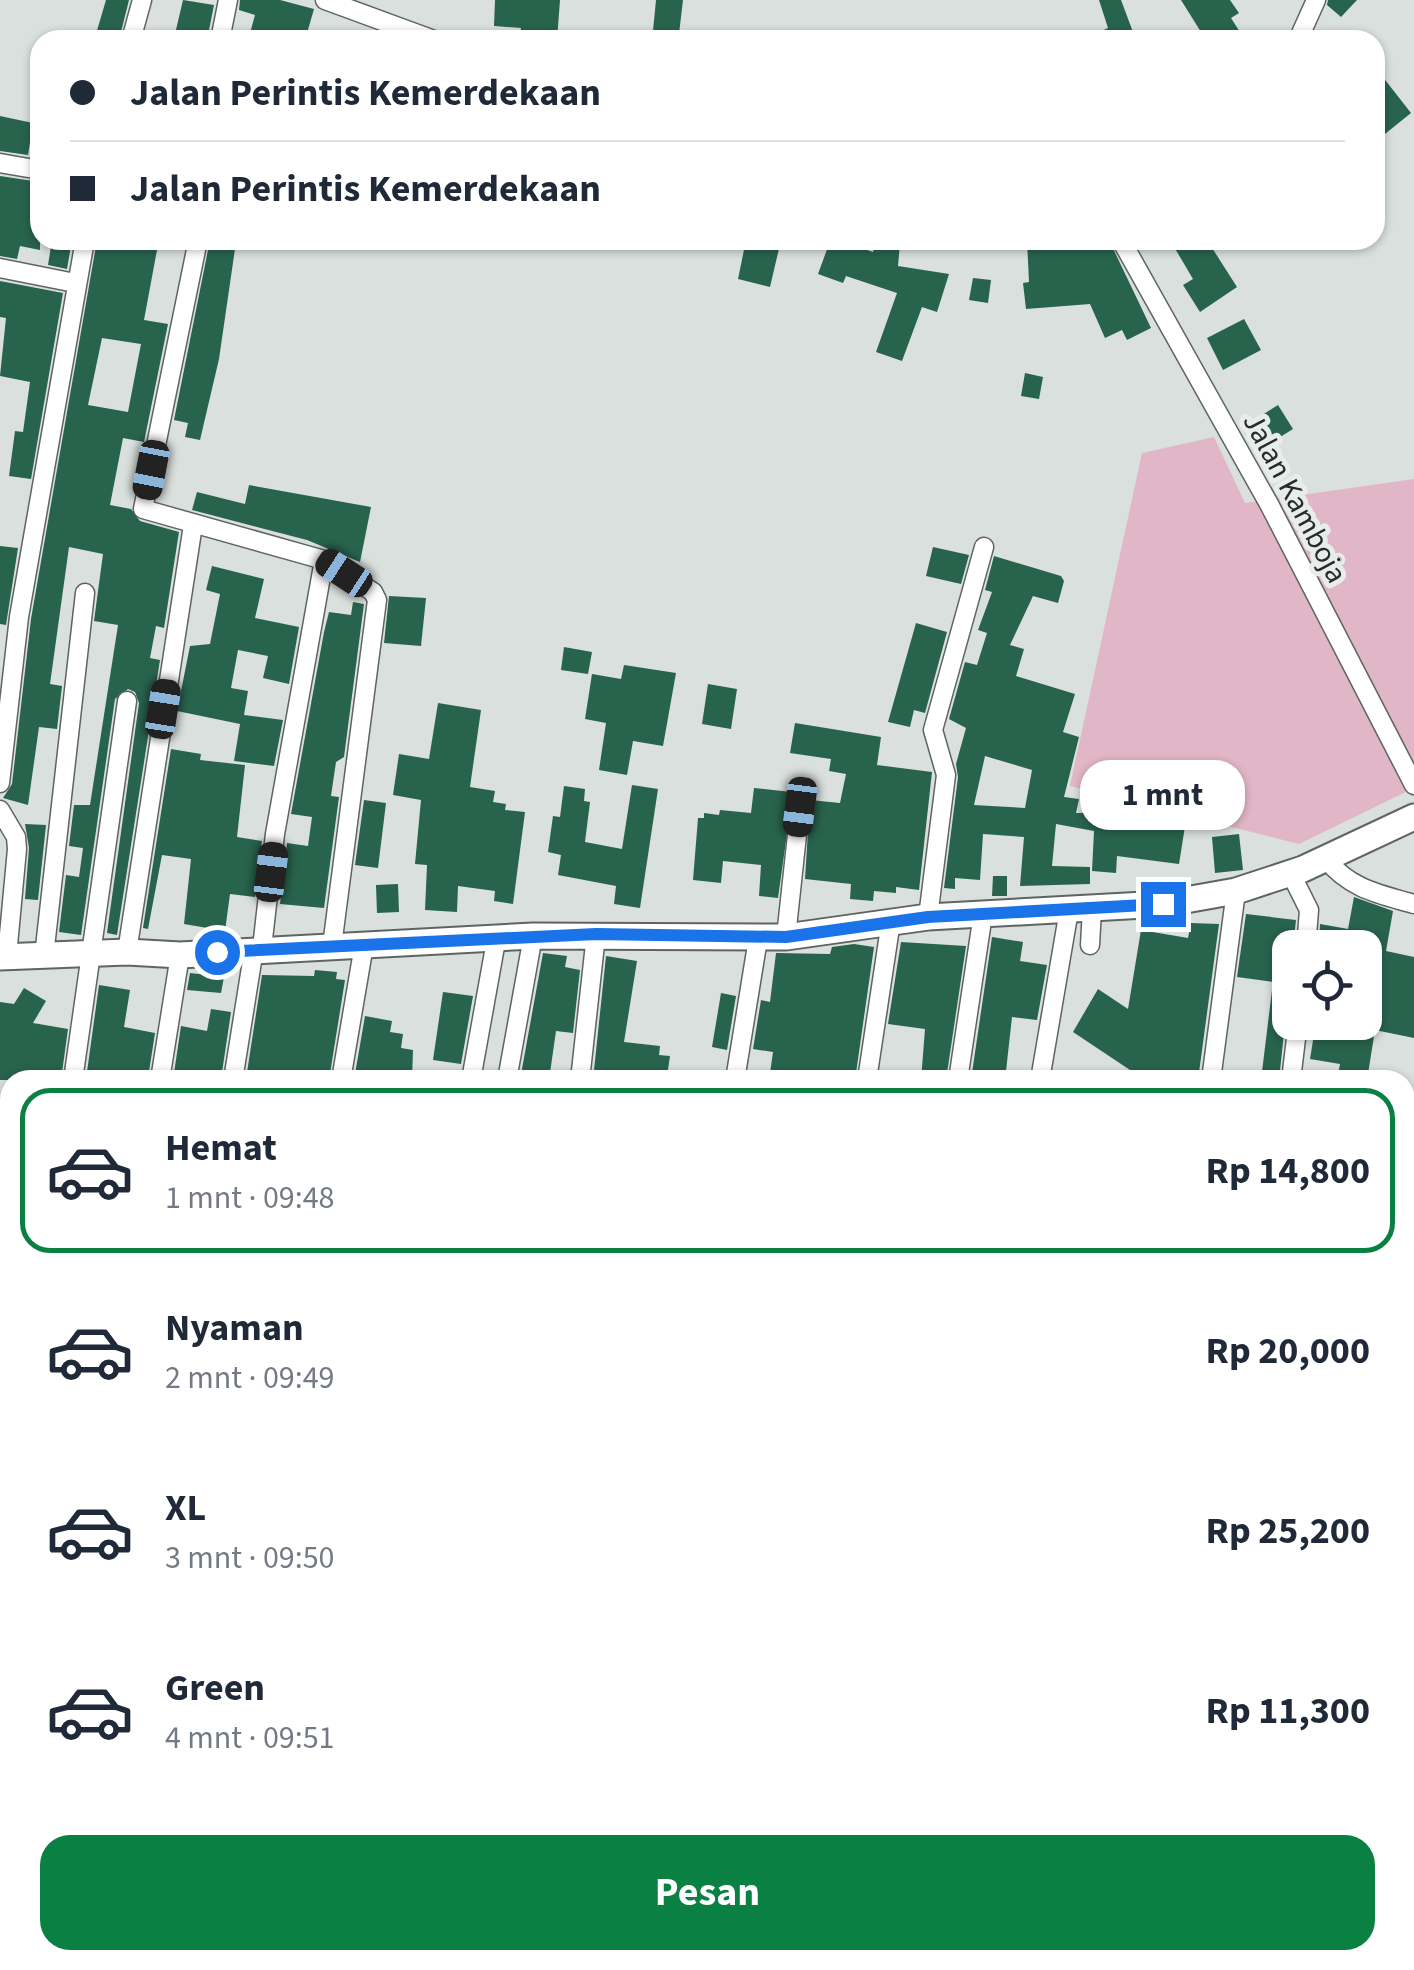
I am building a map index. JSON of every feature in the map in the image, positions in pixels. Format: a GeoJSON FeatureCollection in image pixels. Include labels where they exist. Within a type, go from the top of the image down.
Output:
{"type":"FeatureCollection","features":[{"type":"Feature","properties":{"kind":"street"},"geometry":{"type":"LineString","coordinates":[[134,30],[142,0]]}},
{"type":"Feature","properties":{"kind":"street"},"geometry":{"type":"LineString","coordinates":[[222,30],[228,0]]}},
{"type":"Feature","properties":{"kind":"street"},"geometry":{"type":"LineString","coordinates":[[325,0],[407,30]]}},
{"type":"Feature","properties":{"kind":"street"},"geometry":{"type":"LineString","coordinates":[[1302,30],[1316,0]]}},
{"type":"Feature","properties":{"kind":"street"},"geometry":{"type":"LineString","coordinates":[[0,163],[30,168]]}},
{"type":"Feature","properties":{"kind":"street"},"geometry":{"type":"LineString","coordinates":[[0,783],[18,617],[83,250]]}},
{"type":"Feature","properties":{"kind":"street"},"geometry":{"type":"LineString","coordinates":[[196,250],[144,509],[324,560],[373,592],[377,600],[332,946]]}},
{"type":"Feature","properties":{"kind":"street","name":"Jalan Kamboja"},"geometry":{"type":"LineString","coordinates":[[1127,250],[1268,504],[1414,786]]}},
{"type":"Feature","properties":{"kind":"street"},"geometry":{"type":"LineString","coordinates":[[0,268],[75,282]]}},
{"type":"Feature","properties":{"kind":"street"},"geometry":{"type":"LineString","coordinates":[[127,952],[193,525]]}},
{"type":"Feature","properties":{"kind":"street"},"geometry":{"type":"LineString","coordinates":[[928,917],[946,775],[934,730],[984,547]]}},
{"type":"Feature","properties":{"kind":"street"},"geometry":{"type":"LineString","coordinates":[[236,1070],[324,560]]}},
{"type":"Feature","properties":{"kind":"street"},"geometry":{"type":"LineString","coordinates":[[44,956],[84,594]]}},
{"type":"Feature","properties":{"kind":"street"},"geometry":{"type":"LineString","coordinates":[[74,1070],[127,701]]}},
{"type":"Feature","properties":{"kind":"street"},"geometry":{"type":"LineString","coordinates":[[786,937],[800,807]]}},
{"type":"Feature","properties":{"kind":"street"},"geometry":{"type":"LineString","coordinates":[[0,810],[16,837],[17,849],[4,957],[91,952],[180,955],[596,934],[786,937],[928,917],[1081,910],[1236,892],[1326,859],[1414,818]]}},
{"type":"Feature","properties":{"kind":"street"},"geometry":{"type":"LineString","coordinates":[[1326,859],[1340,877],[1358,888],[1414,904]]}},
{"type":"Feature","properties":{"kind":"street"},"geometry":{"type":"LineString","coordinates":[[1290,872],[1309,910],[1307,930]]}},
{"type":"Feature","properties":{"kind":"street"},"geometry":{"type":"LineString","coordinates":[[1212,1070],[1236,892]]}},
{"type":"Feature","properties":{"kind":"street"},"geometry":{"type":"LineString","coordinates":[[1081,910],[1090,945]]}},
{"type":"Feature","properties":{"kind":"street"},"geometry":{"type":"LineString","coordinates":[[1042,1070],[1081,910]]}},
{"type":"Feature","properties":{"kind":"street"},"geometry":{"type":"LineString","coordinates":[[960,1070],[983,914]]}},
{"type":"Feature","properties":{"kind":"street"},"geometry":{"type":"LineString","coordinates":[[868,1070],[891,921]]}},
{"type":"Feature","properties":{"kind":"street"},"geometry":{"type":"LineString","coordinates":[[581,1070],[596,934]]}},
{"type":"Feature","properties":{"kind":"street"},"geometry":{"type":"LineString","coordinates":[[509,1070],[533,936]]}},
{"type":"Feature","properties":{"kind":"street"},"geometry":{"type":"LineString","coordinates":[[737,1070],[758,938]]}},
{"type":"Feature","properties":{"kind":"street"},"geometry":{"type":"LineString","coordinates":[[473,1070],[496,941]]}},
{"type":"Feature","properties":{"kind":"street"},"geometry":{"type":"LineString","coordinates":[[343,1070],[364,945]]}},
{"type":"Feature","properties":{"kind":"street"},"geometry":{"type":"LineString","coordinates":[[162,1070],[180,955]]}},
{"type":"Feature","properties":{"kind":"street"},"geometry":{"type":"LineString","coordinates":[[1292,1070],[1296,1040]]}},
{"type":"Feature","properties":{"kind":"shaded area"},"geometry":{"type":"Polygon","coordinates":[[[1214,437],[1245,503],[1414,479],[1414,788],[1299,844],[1070,786],[1142,453],[1214,437]]]}},
{"type":"Feature","properties":{"kind":"building"},"geometry":{"type":"Polygon","coordinates":[[[106,0],[129,0],[122,30],[97,30],[106,0]]]}},
{"type":"Feature","properties":{"kind":"building"},"geometry":{"type":"Polygon","coordinates":[[[183,0],[214,5],[209,30],[176,30],[183,0]]]}},
{"type":"Feature","properties":{"kind":"building"},"geometry":{"type":"Polygon","coordinates":[[[240,0],[280,0],[314,9],[308,30],[251,30],[255,15],[239,10],[240,0]]]}},
{"type":"Feature","properties":{"kind":"building"},"geometry":{"type":"Polygon","coordinates":[[[495,0],[560,0],[558,30],[494,26],[495,0]]]}},
{"type":"Feature","properties":{"kind":"building"},"geometry":{"type":"Polygon","coordinates":[[[656,0],[683,0],[679,30],[653,30],[656,0]]]}},
{"type":"Feature","properties":{"kind":"building"},"geometry":{"type":"Polygon","coordinates":[[[1099,0],[1121,0],[1132,30],[1104,30],[1108,28],[1099,0]]]}},
{"type":"Feature","properties":{"kind":"building"},"geometry":{"type":"Polygon","coordinates":[[[1181,0],[1230,0],[1239,13],[1231,18],[1239,30],[1200,30],[1181,0]]]}},
{"type":"Feature","properties":{"kind":"building"},"geometry":{"type":"Polygon","coordinates":[[[1328,0],[1357,0],[1341,17],[1327,5],[1328,0]]]}},
{"type":"Feature","properties":{"kind":"building"},"geometry":{"type":"Polygon","coordinates":[[[1385,80],[1411,113],[1385,134],[1385,80]]]}},
{"type":"Feature","properties":{"kind":"building"},"geometry":{"type":"Polygon","coordinates":[[[0,116],[30,122],[28,155],[0,151],[0,116]]]}},
{"type":"Feature","properties":{"kind":"building"},"geometry":{"type":"Polygon","coordinates":[[[0,176],[30,180],[30,248],[20,246],[17,259],[0,256],[0,176]]]}},
{"type":"Feature","properties":{"kind":"building"},"geometry":{"type":"Polygon","coordinates":[[[50,250],[70,250],[67,269],[48,265],[50,250]]]}},
{"type":"Feature","properties":{"kind":"building"},"geometry":{"type":"Polygon","coordinates":[[[95,250],[157,250],[144,320],[168,324],[144,442],[123,438],[110,505],[131,509],[140,521],[179,532],[164,628],[156,626],[150,658],[160,660],[117,935],[107,933],[139,703],[135,692],[128,689],[115,699],[81,935],[59,932],[66,875],[79,877],[83,848],[69,846],[74,805],[90,805],[118,625],[94,621],[103,554],[69,547],[50,684],[62,686],[57,729],[39,727],[28,805],[3,798],[12,784],[31,619],[95,250]],[[102,338],[88,405],[128,412],[141,344],[102,338]]]}},
{"type":"Feature","properties":{"kind":"building"},"geometry":{"type":"Polygon","coordinates":[[[208,250],[235,250],[219,359],[200,440],[185,437],[188,423],[174,420],[208,250]]]}},
{"type":"Feature","properties":{"kind":"building"},"geometry":{"type":"Polygon","coordinates":[[[744,250],[779,250],[770,287],[738,279],[744,250]]]}},
{"type":"Feature","properties":{"kind":"building"},"geometry":{"type":"Polygon","coordinates":[[[827,250],[899,250],[898,266],[949,274],[937,312],[922,307],[902,361],[876,352],[897,293],[846,276],[843,283],[818,274],[827,250]]]}},
{"type":"Feature","properties":{"kind":"building"},"geometry":{"type":"Polygon","coordinates":[[[1027,250],[1114,250],[1151,328],[1127,340],[1122,330],[1105,338],[1090,304],[1026,309],[1023,283],[1029,282],[1027,250]]]}},
{"type":"Feature","properties":{"kind":"building"},"geometry":{"type":"Polygon","coordinates":[[[1176,250],[1213,250],[1237,287],[1200,312],[1183,285],[1193,279],[1176,250]]]}},
{"type":"Feature","properties":{"kind":"building"},"geometry":{"type":"Polygon","coordinates":[[[973,278],[991,280],[988,303],[969,300],[973,278]]]}},
{"type":"Feature","properties":{"kind":"building"},"geometry":{"type":"Polygon","coordinates":[[[0,281],[63,293],[31,479],[9,476],[15,431],[23,432],[30,382],[0,376],[6,318],[0,317],[0,281]]]}},
{"type":"Feature","properties":{"kind":"building"},"geometry":{"type":"Polygon","coordinates":[[[1244,319],[1261,350],[1223,370],[1207,338],[1244,319]]]}},
{"type":"Feature","properties":{"kind":"building"},"geometry":{"type":"Polygon","coordinates":[[[1025,373],[1043,377],[1039,399],[1021,396],[1025,373]]]}},
{"type":"Feature","properties":{"kind":"building"},"geometry":{"type":"Polygon","coordinates":[[[1278,405],[1293,429],[1272,442],[1256,419],[1278,405]]]}},
{"type":"Feature","properties":{"kind":"building"},"geometry":{"type":"Polygon","coordinates":[[[249,485],[371,507],[360,562],[307,540],[192,510],[197,492],[245,504],[249,485]]]}},
{"type":"Feature","properties":{"kind":"building"},"geometry":{"type":"Polygon","coordinates":[[[0,546],[18,548],[6,625],[0,624],[0,546]]]}},
{"type":"Feature","properties":{"kind":"building"},"geometry":{"type":"Polygon","coordinates":[[[933,547],[969,555],[961,584],[926,576],[933,547]]]}},
{"type":"Feature","properties":{"kind":"building"},"geometry":{"type":"Polygon","coordinates":[[[994,556],[1061,576],[1064,581],[1058,603],[1033,596],[1010,645],[1024,649],[1016,676],[1075,694],[1063,732],[1079,737],[1064,797],[1079,799],[1076,813],[1144,812],[1143,820],[1186,820],[1179,864],[1117,856],[1116,873],[1092,871],[1094,831],[1056,824],[1052,866],[1090,867],[1090,884],[1020,886],[1024,837],[983,834],[980,880],[955,878],[955,889],[944,888],[958,777],[956,764],[966,728],[949,719],[965,662],[977,665],[987,633],[978,630],[992,592],[985,590],[994,556]],[[985,756],[974,805],[1025,808],[1032,770],[985,756]]]}},
{"type":"Feature","properties":{"kind":"building"},"geometry":{"type":"Polygon","coordinates":[[[212,566],[264,579],[255,618],[299,627],[289,684],[263,678],[268,656],[238,650],[231,688],[248,691],[244,715],[283,720],[274,766],[234,761],[240,724],[177,711],[190,646],[210,644],[220,594],[206,590],[212,566]]]}},
{"type":"Feature","properties":{"kind":"building"},"geometry":{"type":"Polygon","coordinates":[[[389,596],[426,598],[421,646],[384,643],[389,596]]]}},
{"type":"Feature","properties":{"kind":"building"},"geometry":{"type":"Polygon","coordinates":[[[353,602],[364,604],[344,757],[336,762],[331,796],[339,797],[324,908],[280,904],[287,843],[308,846],[312,817],[291,814],[324,632],[329,612],[351,615],[353,602]]]}},
{"type":"Feature","properties":{"kind":"building"},"geometry":{"type":"Polygon","coordinates":[[[916,623],[947,632],[925,713],[914,710],[910,727],[888,722],[916,623]]]}},
{"type":"Feature","properties":{"kind":"building"},"geometry":{"type":"Polygon","coordinates":[[[564,647],[592,652],[588,674],[561,670],[564,647]]]}},
{"type":"Feature","properties":{"kind":"building"},"geometry":{"type":"Polygon","coordinates":[[[624,665],[676,673],[663,746],[633,741],[627,775],[599,770],[606,723],[585,719],[592,674],[621,679],[624,665]]]}},
{"type":"Feature","properties":{"kind":"building"},"geometry":{"type":"Polygon","coordinates":[[[708,684],[737,689],[731,729],[702,724],[708,684]]]}},
{"type":"Feature","properties":{"kind":"building"},"geometry":{"type":"Polygon","coordinates":[[[438,703],[481,710],[470,787],[495,791],[493,802],[506,804],[505,810],[525,812],[513,904],[494,901],[495,891],[458,886],[457,912],[425,910],[427,865],[415,864],[421,800],[393,795],[399,754],[429,759],[438,703]]]}},
{"type":"Feature","properties":{"kind":"building"},"geometry":{"type":"Polygon","coordinates":[[[795,723],[881,737],[877,765],[932,772],[919,890],[896,887],[896,893],[874,891],[873,901],[850,899],[851,884],[805,879],[810,800],[840,803],[846,774],[829,771],[831,759],[790,753],[795,723]]]}},
{"type":"Feature","properties":{"kind":"building"},"geometry":{"type":"Polygon","coordinates":[[[171,749],[201,754],[200,760],[245,765],[237,837],[262,841],[255,897],[230,894],[225,931],[184,924],[191,859],[162,855],[148,929],[143,928],[171,749]]]}},
{"type":"Feature","properties":{"kind":"building"},"geometry":{"type":"Polygon","coordinates":[[[632,785],[658,789],[640,908],[614,904],[616,886],[558,875],[561,855],[548,852],[553,816],[560,817],[564,786],[585,789],[584,801],[590,802],[585,842],[622,849],[632,785]]]}},
{"type":"Feature","properties":{"kind":"building"},"geometry":{"type":"Polygon","coordinates":[[[754,788],[791,792],[778,898],[759,896],[761,865],[723,861],[721,883],[693,880],[698,818],[704,818],[704,813],[719,815],[720,810],[751,813],[754,788]]]}},
{"type":"Feature","properties":{"kind":"building"},"geometry":{"type":"Polygon","coordinates":[[[364,800],[386,803],[378,868],[355,865],[364,800]]]}},
{"type":"Feature","properties":{"kind":"building"},"geometry":{"type":"Polygon","coordinates":[[[25,824],[46,825],[38,900],[25,899],[29,848],[25,824]]]}},
{"type":"Feature","properties":{"kind":"building"},"geometry":{"type":"Polygon","coordinates":[[[1239,834],[1243,870],[1215,873],[1212,837],[1239,834]]]}},
{"type":"Feature","properties":{"kind":"building"},"geometry":{"type":"Polygon","coordinates":[[[993,876],[1007,876],[1007,896],[992,896],[993,876]]]}},
{"type":"Feature","properties":{"kind":"building"},"geometry":{"type":"Polygon","coordinates":[[[398,884],[399,912],[377,913],[376,885],[398,884]]]}},
{"type":"Feature","properties":{"kind":"building"},"geometry":{"type":"Polygon","coordinates":[[[1354,897],[1393,911],[1386,951],[1414,957],[1414,1038],[1382,1031],[1382,930],[1320,930],[1320,924],[1348,929],[1354,897]]]}},
{"type":"Feature","properties":{"kind":"building"},"geometry":{"type":"Polygon","coordinates":[[[1246,914],[1296,920],[1295,930],[1272,930],[1272,982],[1237,977],[1246,914]]]}},
{"type":"Feature","properties":{"kind":"building"},"geometry":{"type":"Polygon","coordinates":[[[1191,923],[1219,924],[1199,1070],[1130,1070],[1073,1032],[1098,989],[1128,1009],[1141,930],[1188,938],[1191,923]]]}},
{"type":"Feature","properties":{"kind":"building"},"geometry":{"type":"Polygon","coordinates":[[[992,937],[1023,942],[1020,961],[1047,965],[1037,1020],[1012,1017],[1006,1070],[972,1070],[992,937]]]}},
{"type":"Feature","properties":{"kind":"building"},"geometry":{"type":"Polygon","coordinates":[[[901,942],[966,946],[947,1070],[922,1070],[925,1029],[888,1024],[901,942]]]}},
{"type":"Feature","properties":{"kind":"building"},"geometry":{"type":"Polygon","coordinates":[[[832,947],[874,947],[856,1070],[770,1070],[773,1052],[753,1049],[761,1000],[770,1002],[776,953],[830,954],[832,947]]]}},
{"type":"Feature","properties":{"kind":"building"},"geometry":{"type":"Polygon","coordinates":[[[543,953],[567,956],[565,967],[580,970],[573,1033],[556,1031],[550,1070],[522,1070],[543,953]]]}},
{"type":"Feature","properties":{"kind":"building"},"geometry":{"type":"Polygon","coordinates":[[[606,956],[637,961],[624,1042],[660,1046],[659,1055],[670,1056],[668,1070],[594,1070],[606,956]]]}},
{"type":"Feature","properties":{"kind":"building"},"geometry":{"type":"Polygon","coordinates":[[[315,970],[337,972],[336,979],[345,980],[331,1070],[247,1070],[262,975],[314,976],[315,970]]]}},
{"type":"Feature","properties":{"kind":"building"},"geometry":{"type":"Polygon","coordinates":[[[190,973],[224,977],[221,993],[187,990],[190,973]]]}},
{"type":"Feature","properties":{"kind":"building"},"geometry":{"type":"Polygon","coordinates":[[[99,985],[130,990],[124,1027],[155,1033],[149,1070],[87,1070],[99,985]]]}},
{"type":"Feature","properties":{"kind":"building"},"geometry":{"type":"Polygon","coordinates":[[[24,988],[46,1001],[33,1023],[68,1029],[62,1070],[0,1070],[0,1002],[14,1004],[24,988]]]}},
{"type":"Feature","properties":{"kind":"building"},"geometry":{"type":"Polygon","coordinates":[[[1272,990],[1272,1040],[1283,1040],[1280,1070],[1262,1070],[1272,990]]]}},
{"type":"Feature","properties":{"kind":"building"},"geometry":{"type":"Polygon","coordinates":[[[443,992],[473,996],[461,1064],[433,1060],[443,992]]]}},
{"type":"Feature","properties":{"kind":"building"},"geometry":{"type":"Polygon","coordinates":[[[721,993],[736,996],[727,1050],[712,1047],[721,993]]]}},
{"type":"Feature","properties":{"kind":"building"},"geometry":{"type":"Polygon","coordinates":[[[211,1009],[231,1012],[222,1070],[174,1070],[181,1026],[207,1031],[211,1009]]]}},
{"type":"Feature","properties":{"kind":"building"},"geometry":{"type":"Polygon","coordinates":[[[365,1016],[392,1021],[390,1032],[403,1034],[401,1048],[413,1050],[412,1070],[356,1070],[365,1016]]]}},
{"type":"Feature","properties":{"kind":"building"},"geometry":{"type":"Polygon","coordinates":[[[1313,1040],[1373,1040],[1369,1070],[1339,1070],[1340,1064],[1310,1059],[1313,1040]]]}},
{"type":"Feature","properties":{"kind":"route"},"geometry":{"type":"LineString","coordinates":[[217,952],[596,934],[786,937],[928,917],[1163,904]]}}]}
